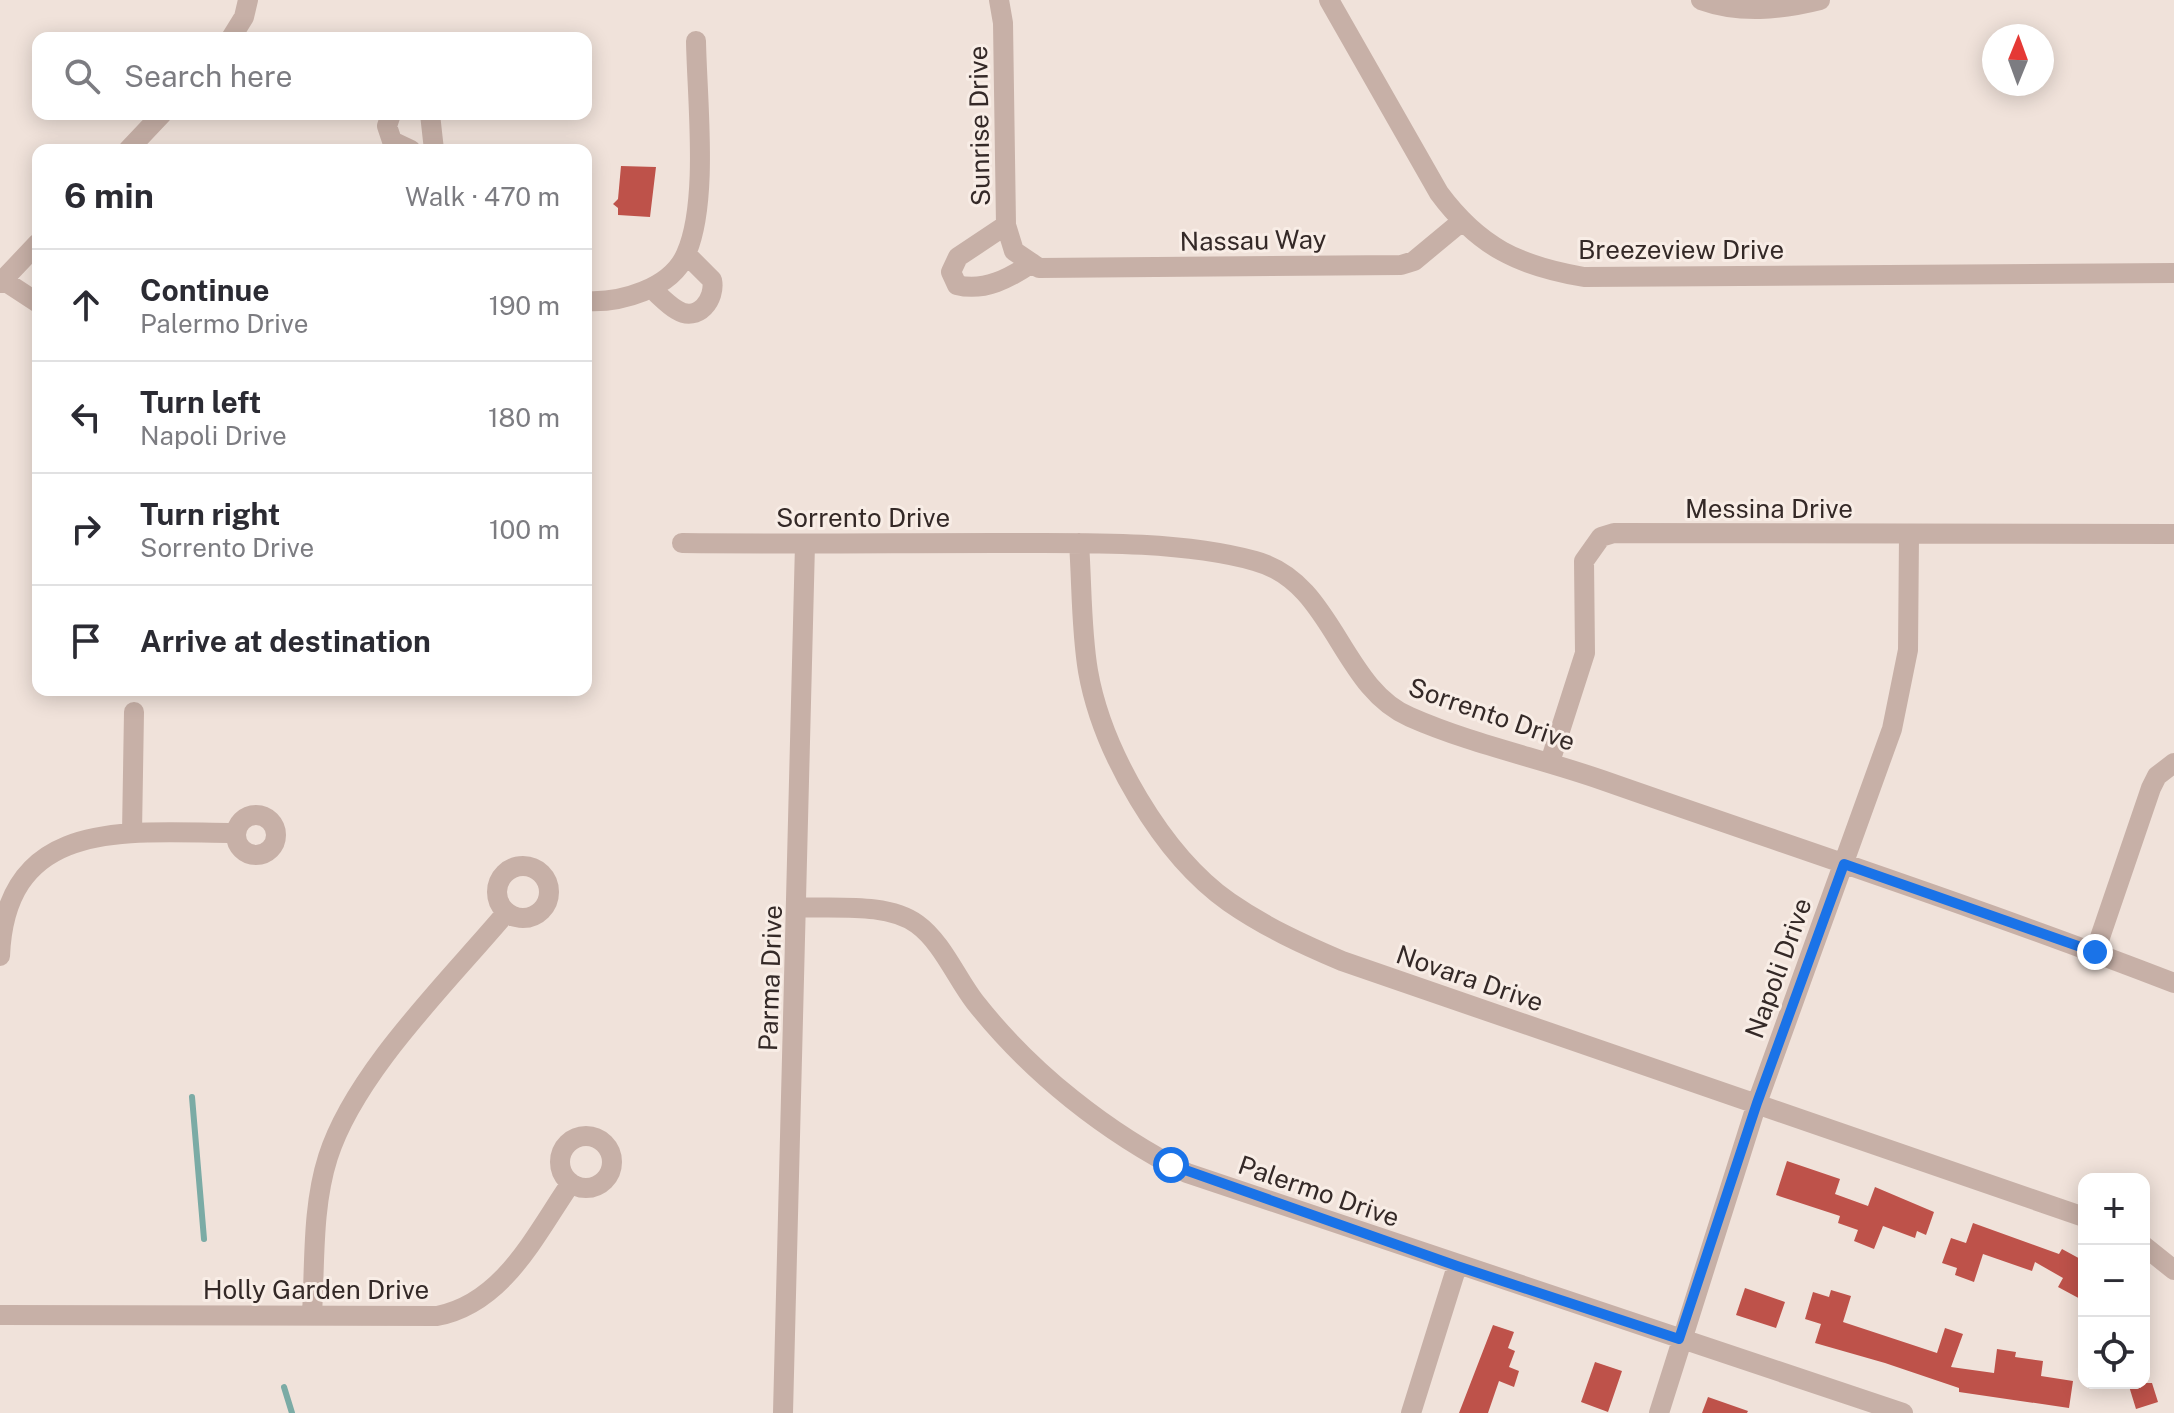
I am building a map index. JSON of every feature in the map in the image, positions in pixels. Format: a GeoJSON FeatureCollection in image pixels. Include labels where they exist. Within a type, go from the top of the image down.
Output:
{"type":"FeatureCollection","features":[{"type":"Feature","properties":{"kind":"street"},"geometry":{"type":"LineString","coordinates":[[235,32],[244,17],[248,0]]}},
{"type":"Feature","properties":{"kind":"street","name":"Sunrise Drive"},"geometry":{"type":"LineString","coordinates":[[999,0],[1003,23],[1006,225],[1014,251]]}},
{"type":"Feature","properties":{"kind":"street","name":"Breezeview Drive"},"geometry":{"type":"LineString","coordinates":[[1329,0],[1439,193],[1461,222],[1502,253],[1555,272],[1584,277],[2174,273]]}},
{"type":"Feature","properties":{"kind":"street"},"geometry":{"type":"LineString","coordinates":[[1701,0],[1718,6],[1766,9],[1820,0]]}},
{"type":"Feature","properties":{"kind":"street"},"geometry":{"type":"LineString","coordinates":[[592,301],[614,299],[651,288],[686,254],[698,200],[696,41]]}},
{"type":"Feature","properties":{"kind":"street"},"geometry":{"type":"LineString","coordinates":[[134,144],[156,120]]}},
{"type":"Feature","properties":{"kind":"street"},"geometry":{"type":"LineString","coordinates":[[389,120],[387,126],[392,141],[398,144]]}},
{"type":"Feature","properties":{"kind":"street"},"geometry":{"type":"LineString","coordinates":[[431,120],[433,144]]}},
{"type":"Feature","properties":{"kind":"street","name":"Nassau Way"},"geometry":{"type":"LineString","coordinates":[[1014,251],[1039,268],[1401,265],[1414,261],[1461,222]]}},
{"type":"Feature","properties":{"kind":"street"},"geometry":{"type":"LineString","coordinates":[[1006,225],[958,257],[951,272],[957,285],[973,289],[1015,275],[1032,263]]}},
{"type":"Feature","properties":{"kind":"street"},"geometry":{"type":"LineString","coordinates":[[32,249],[1,282],[32,300]]}},
{"type":"Feature","properties":{"kind":"street"},"geometry":{"type":"LineString","coordinates":[[651,288],[684,313],[693,313],[708,305],[714,289],[712,280],[686,254]]}},
{"type":"Feature","properties":{"kind":"street","name":"Messina Drive"},"geometry":{"type":"LineString","coordinates":[[1550,762],[1585,653],[1584,561],[1601,537],[1614,533],[1909,536],[2174,534]]}},
{"type":"Feature","properties":{"kind":"street","name":"Napoli Drive"},"geometry":{"type":"LineString","coordinates":[[1659,1413],[1679,1339],[1757,1103],[1892,729],[1905,675],[1909,536]]}},
{"type":"Feature","properties":{"kind":"street","name":"Sorrento Drive"},"geometry":{"type":"LineString","coordinates":[[682,543],[1079,543],[1231,554],[1276,567],[1323,612],[1368,686],[1397,711],[1844,864],[2174,983]]}},
{"type":"Feature","properties":{"kind":"street","name":"Novara Drive"},"geometry":{"type":"LineString","coordinates":[[1079,543],[1089,673],[1109,738],[1145,807],[1180,855],[1210,887],[1283,936],[1342,961],[2078,1215]]}},
{"type":"Feature","properties":{"kind":"street","name":"Parma Drive"},"geometry":{"type":"LineString","coordinates":[[783,1413],[805,544]]}},
{"type":"Feature","properties":{"kind":"street"},"geometry":{"type":"LineString","coordinates":[[132,833],[134,712]]}},
{"type":"Feature","properties":{"kind":"street"},"geometry":{"type":"LineString","coordinates":[[2095,952],[2151,788],[2157,776],[2174,763]]}},
{"type":"Feature","properties":{"kind":"street"},"geometry":{"type":"LineString","coordinates":[[0,956],[1,925],[8,904],[38,863],[73,841],[94,835],[132,833],[235,833]]}},
{"type":"Feature","properties":{"kind":"street","name":"Palermo Drive"},"geometry":{"type":"LineString","coordinates":[[798,907],[880,911],[917,924],[1002,1033],[1080,1105],[1148,1153],[1187,1173],[1903,1413]]}},
{"type":"Feature","properties":{"kind":"street"},"geometry":{"type":"LineString","coordinates":[[312,1314],[318,1204],[328,1158],[340,1125],[370,1075],[506,913]]}},
{"type":"Feature","properties":{"kind":"street","name":"Holly Garden Drive"},"geometry":{"type":"LineString","coordinates":[[0,1315],[437,1316],[474,1303],[506,1277],[571,1183]]}},
{"type":"Feature","properties":{"kind":"street"},"geometry":{"type":"LineString","coordinates":[[2150,1251],[2174,1270]]}},
{"type":"Feature","properties":{"kind":"street"},"geometry":{"type":"LineString","coordinates":[[1411,1413],[1457,1266]]}},
{"type":"Feature","properties":{"kind":"building"},"geometry":{"type":"Polygon","coordinates":[[[621,166],[656,167],[650,217],[618,215],[618,208],[613,204],[618,199],[621,166]]]}},
{"type":"Feature","properties":{"kind":"building"},"geometry":{"type":"Polygon","coordinates":[[[1787,1161],[1840,1179],[1835,1194],[1868,1206],[1875,1187],[1934,1212],[1926,1235],[1917,1231],[1915,1238],[1883,1226],[1874,1249],[1854,1241],[1858,1230],[1838,1223],[1840,1216],[1776,1195],[1787,1161]]]}},
{"type":"Feature","properties":{"kind":"building"},"geometry":{"type":"Polygon","coordinates":[[[1973,1223],[2059,1254],[2062,1249],[2078,1258],[2078,1298],[2058,1287],[2063,1278],[2035,1262],[2032,1271],[1983,1254],[1974,1282],[1955,1275],[1957,1268],[1942,1263],[1951,1238],[1966,1243],[1973,1223]]]}},
{"type":"Feature","properties":{"kind":"building"},"geometry":{"type":"Polygon","coordinates":[[[1745,1288],[1785,1302],[1776,1328],[1736,1315],[1745,1288]]]}},
{"type":"Feature","properties":{"kind":"building"},"geometry":{"type":"Polygon","coordinates":[[[1831,1290],[1851,1296],[1843,1322],[1937,1353],[1945,1328],[1963,1334],[1951,1367],[1994,1373],[1997,1349],[2016,1352],[2015,1357],[2043,1361],[2041,1376],[2073,1381],[2069,1408],[1959,1392],[1959,1388],[1815,1343],[1821,1324],[1805,1319],[1813,1292],[1829,1297],[1831,1290]]]}},
{"type":"Feature","properties":{"kind":"building"},"geometry":{"type":"Polygon","coordinates":[[[1493,1325],[1514,1332],[1508,1348],[1515,1351],[1509,1367],[1519,1371],[1514,1387],[1499,1381],[1488,1413],[1459,1413],[1493,1325]]]}},
{"type":"Feature","properties":{"kind":"building"},"geometry":{"type":"Polygon","coordinates":[[[1595,1362],[1622,1371],[1608,1412],[1581,1402],[1595,1362]]]}},
{"type":"Feature","properties":{"kind":"building"},"geometry":{"type":"Polygon","coordinates":[[[2152,1383],[2158,1402],[2136,1409],[2130,1389],[2150,1389],[2152,1383]]]}},
{"type":"Feature","properties":{"kind":"building"},"geometry":{"type":"Polygon","coordinates":[[[1708,1397],[1748,1411],[1702,1413],[1708,1397]]]}},
{"type":"Feature","properties":{"kind":"waterway"},"geometry":{"type":"LineString","coordinates":[[192,1097],[204,1239]]}},
{"type":"Feature","properties":{"kind":"waterway"},"geometry":{"type":"LineString","coordinates":[[284,1387],[292,1413]]}},
{"type":"Feature","properties":{"kind":"route"},"geometry":{"type":"LineString","coordinates":[[1171,1165],[1457,1266],[1679,1339],[1757,1103],[1844,864],[2095,952]]}}]}
